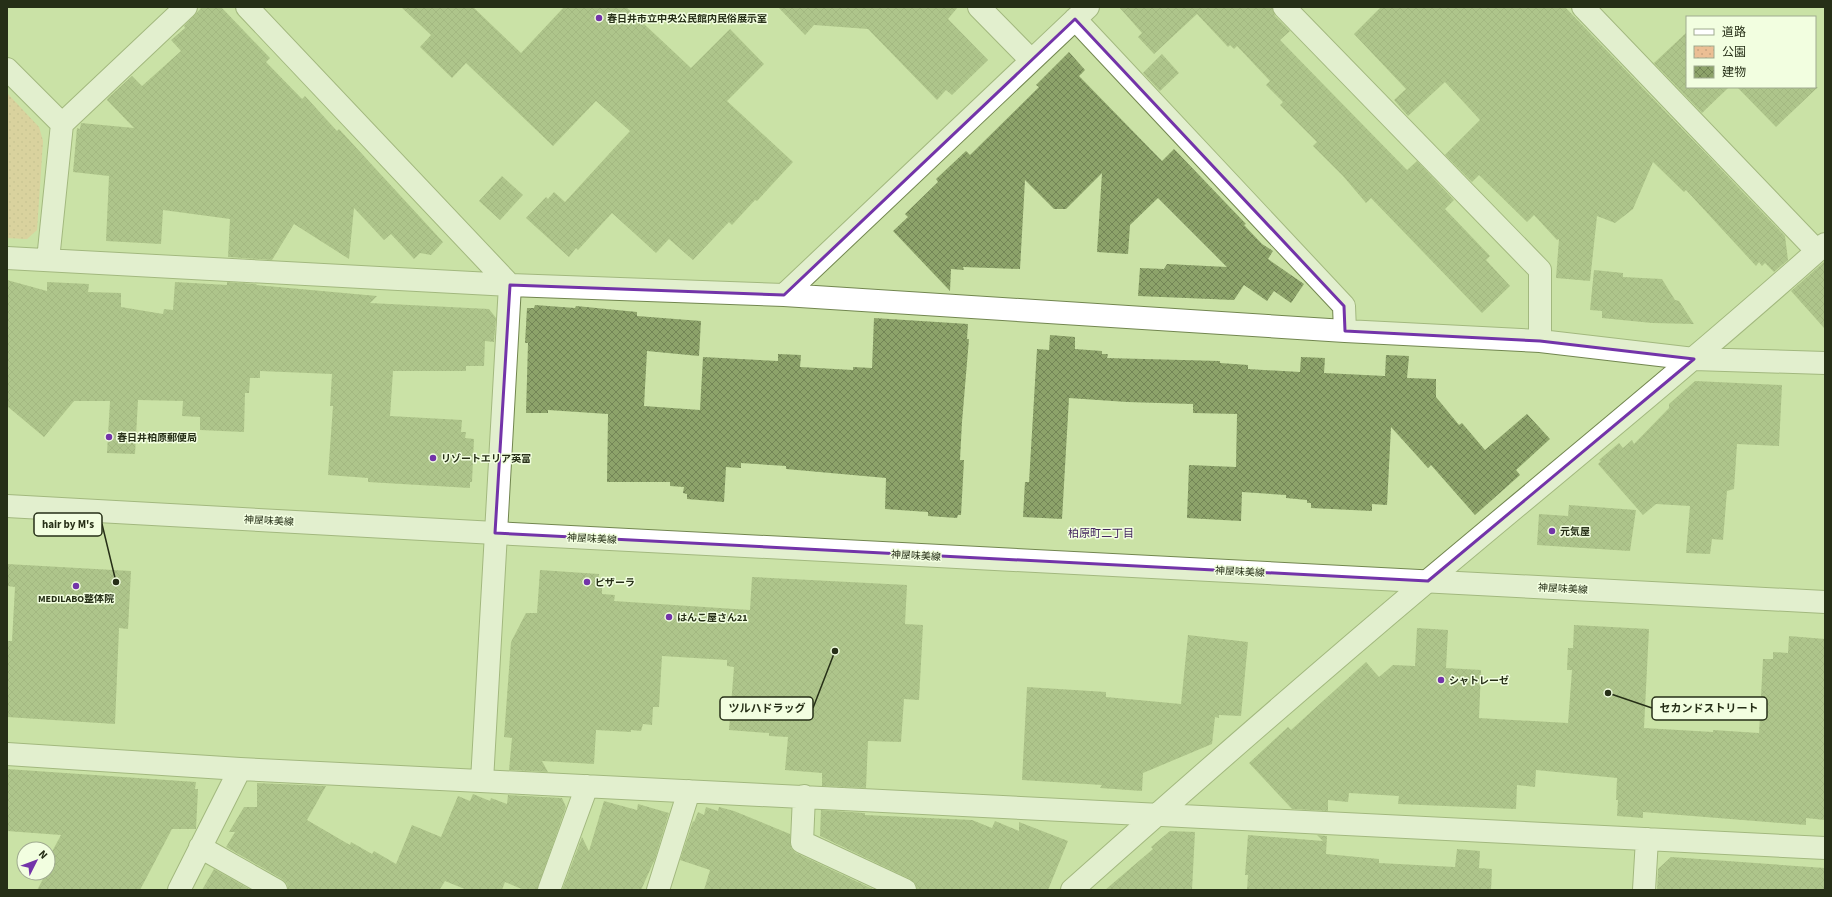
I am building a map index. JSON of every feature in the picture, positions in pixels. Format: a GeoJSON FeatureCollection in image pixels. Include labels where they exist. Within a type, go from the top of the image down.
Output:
{"type":"FeatureCollection","features":[{"type":"Feature","properties":{"kind":"street"},"geometry":{"type":"LineString","coordinates":[[48,260],[62,124],[186,7]]}},
{"type":"Feature","properties":{"kind":"street"},"geometry":{"type":"LineString","coordinates":[[247,7],[510,285],[482,781]]}},
{"type":"Feature","properties":{"kind":"street"},"geometry":{"type":"LineString","coordinates":[[980,7],[1031,60]]}},
{"type":"Feature","properties":{"kind":"street"},"geometry":{"type":"LineString","coordinates":[[1284,7],[1540,270],[1540,341]]}},
{"type":"Feature","properties":{"kind":"street"},"geometry":{"type":"LineString","coordinates":[[1072,890],[1157,814],[1428,581],[1694,359],[1821,247],[1583,7]]}},
{"type":"Feature","properties":{"kind":"street"},"geometry":{"type":"LineString","coordinates":[[784,295],[1081,13],[1344,306],[1344,331]]}},
{"type":"Feature","properties":{"kind":"street"},"geometry":{"type":"LineString","coordinates":[[7,69],[62,124]]}},
{"type":"Feature","properties":{"kind":"street"},"geometry":{"type":"LineString","coordinates":[[7,258],[510,285],[784,295],[1344,331],[1540,341],[1694,359],[1825,363]]}},
{"type":"Feature","properties":{"kind":"street","name":"神屋味美線"},"geometry":{"type":"LineString","coordinates":[[7,506],[495,533],[1825,602]]}},
{"type":"Feature","properties":{"kind":"street"},"geometry":{"type":"LineString","coordinates":[[7,754],[240,769],[1825,848]]}},
{"type":"Feature","properties":{"kind":"street"},"geometry":{"type":"LineString","coordinates":[[179,890],[240,769]]}},
{"type":"Feature","properties":{"kind":"street"},"geometry":{"type":"LineString","coordinates":[[549,890],[587,786]]}},
{"type":"Feature","properties":{"kind":"street"},"geometry":{"type":"LineString","coordinates":[[658,890],[689,791]]}},
{"type":"Feature","properties":{"kind":"street"},"geometry":{"type":"LineString","coordinates":[[804,796],[802,842],[905,890]]}},
{"type":"Feature","properties":{"kind":"street"},"geometry":{"type":"LineString","coordinates":[[1644,890],[1647,839]]}},
{"type":"Feature","properties":{"kind":"street"},"geometry":{"type":"LineString","coordinates":[[200,847],[276,890]]}},
{"type":"Feature","properties":{"kind":"highlighted area"},"geometry":{"type":"Polygon","coordinates":[[[1075,19],[1344,306],[1345,331],[1540,341],[1694,359],[1428,581],[495,533],[510,285],[784,295],[1075,19]]]}},
{"type":"Feature","properties":{"kind":"green space"},"geometry":{"type":"Polygon","coordinates":[[[7,93],[39,127],[43,141],[37,230],[27,239],[7,238],[7,93]]]}},
{"type":"Feature","properties":{"kind":"building"},"geometry":{"type":"Polygon","coordinates":[[[202,7],[221,7],[270,58],[266,62],[302,99],[305,96],[337,131],[339,129],[443,242],[431,255],[420,253],[414,259],[391,234],[384,240],[354,208],[349,259],[294,224],[272,260],[228,257],[230,219],[163,210],[161,244],[106,241],[109,176],[73,172],[77,128],[80,129],[81,123],[134,128],[107,100],[108,98],[132,76],[142,86],[181,51],[171,40],[185,28],[184,26],[202,7]]]}},
{"type":"Feature","properties":{"kind":"building"},"geometry":{"type":"Polygon","coordinates":[[[401,7],[473,7],[521,53],[564,7],[626,7],[691,68],[730,29],[764,64],[727,101],[793,162],[757,201],[755,200],[732,225],[729,222],[693,260],[669,239],[656,253],[612,213],[578,250],[576,248],[569,257],[526,218],[546,197],[548,199],[554,192],[565,202],[630,131],[596,101],[553,146],[466,63],[452,78],[420,47],[431,35],[401,7]]]}},
{"type":"Feature","properties":{"kind":"building"},"geometry":{"type":"Polygon","coordinates":[[[778,7],[958,7],[948,19],[988,60],[952,95],[946,90],[937,100],[868,29],[814,25],[805,35],[778,7]]]}},
{"type":"Feature","properties":{"kind":"building"},"geometry":{"type":"Polygon","coordinates":[[[1119,7],[1272,7],[1275,16],[1290,31],[1280,40],[1407,170],[1417,161],[1454,200],[1445,209],[1490,256],[1486,260],[1510,286],[1482,313],[1371,198],[1366,203],[1343,176],[1313,146],[1317,142],[1280,105],[1283,102],[1266,85],[1270,81],[1237,46],[1234,49],[1230,45],[1228,47],[1197,14],[1154,54],[1138,37],[1142,33],[1119,7]]]}},
{"type":"Feature","properties":{"kind":"building"},"geometry":{"type":"Polygon","coordinates":[[[1381,7],[1565,7],[1785,236],[1788,260],[1774,272],[1765,263],[1762,266],[1759,262],[1756,266],[1686,190],[1684,192],[1653,162],[1633,209],[1615,223],[1597,216],[1590,281],[1556,278],[1559,239],[1557,240],[1534,215],[1527,222],[1479,175],[1472,182],[1445,155],[1480,120],[1445,82],[1408,116],[1394,100],[1406,89],[1354,34],[1381,7]]]}},
{"type":"Feature","properties":{"kind":"building"},"geometry":{"type":"Polygon","coordinates":[[[1686,33],[1686,88],[1728,88],[1702,113],[1654,63],[1686,33]]]}},
{"type":"Feature","properties":{"kind":"building"},"geometry":{"type":"Polygon","coordinates":[[[1069,52],[1085,70],[1079,76],[1162,161],[1174,149],[1246,224],[1244,225],[1262,244],[1273,251],[1268,259],[1304,284],[1291,303],[1274,291],[1267,301],[1244,285],[1234,300],[1138,296],[1140,268],[1164,269],[1167,264],[1227,267],[1158,198],[1130,225],[1128,254],[1097,252],[1102,173],[1066,209],[1054,209],[1025,180],[1020,269],[963,267],[964,270],[951,269],[950,291],[893,231],[908,217],[905,214],[938,182],[936,179],[966,151],[970,155],[1039,87],[1036,85],[1069,52]]]}},
{"type":"Feature","properties":{"kind":"building"},"geometry":{"type":"Polygon","coordinates":[[[1162,54],[1179,73],[1160,91],[1143,73],[1162,54]]]}},
{"type":"Feature","properties":{"kind":"building"},"geometry":{"type":"Polygon","coordinates":[[[1818,87],[1776,127],[1738,88],[1818,87]]]}},
{"type":"Feature","properties":{"kind":"building"},"geometry":{"type":"Polygon","coordinates":[[[502,176],[523,195],[500,220],[479,201],[502,176]]]}},
{"type":"Feature","properties":{"kind":"building"},"geometry":{"type":"Polygon","coordinates":[[[1825,261],[1825,329],[1791,291],[1825,261]]]}},
{"type":"Feature","properties":{"kind":"building"},"geometry":{"type":"Polygon","coordinates":[[[1594,270],[1623,273],[1623,277],[1662,279],[1675,300],[1679,301],[1694,324],[1652,323],[1602,318],[1602,311],[1590,310],[1594,270]]]}},
{"type":"Feature","properties":{"kind":"building"},"geometry":{"type":"Polygon","coordinates":[[[7,280],[47,291],[47,282],[89,284],[88,292],[121,293],[121,307],[163,314],[164,309],[173,310],[175,282],[227,285],[227,282],[257,284],[256,285],[377,296],[370,303],[489,309],[496,318],[494,342],[485,341],[484,366],[466,366],[466,371],[393,371],[390,416],[462,420],[461,432],[466,432],[465,438],[474,439],[472,482],[470,482],[470,488],[368,482],[368,478],[328,475],[333,406],[330,406],[332,374],[260,371],[260,378],[250,378],[249,393],[245,393],[244,432],[200,430],[200,417],[182,416],[183,401],[138,400],[135,454],[107,453],[110,401],[74,401],[44,437],[7,406],[7,280]]]}},
{"type":"Feature","properties":{"kind":"building"},"geometry":{"type":"Polygon","coordinates":[[[535,305],[575,308],[576,306],[637,312],[637,316],[701,321],[699,356],[647,351],[644,406],[700,410],[703,357],[778,361],[778,354],[801,355],[800,367],[853,370],[853,367],[872,368],[874,318],[968,324],[967,339],[969,339],[960,460],[964,460],[961,515],[958,515],[957,518],[928,516],[928,512],[885,509],[886,478],[786,469],[786,466],[741,463],[741,468],[726,467],[724,502],[687,499],[687,494],[683,493],[684,487],[670,486],[670,482],[607,482],[608,414],[548,410],[548,413],[526,413],[528,343],[525,343],[527,308],[534,308],[535,305]]]}},
{"type":"Feature","properties":{"kind":"building"},"geometry":{"type":"Polygon","coordinates":[[[1050,335],[1075,337],[1075,349],[1102,351],[1102,354],[1108,354],[1107,358],[1220,361],[1220,363],[1248,365],[1248,369],[1300,372],[1301,357],[1325,358],[1324,373],[1385,376],[1386,355],[1409,356],[1407,378],[1436,379],[1436,397],[1459,425],[1462,423],[1485,450],[1527,414],[1550,439],[1516,470],[1520,475],[1475,515],[1431,465],[1428,468],[1391,427],[1387,505],[1372,504],[1372,511],[1311,508],[1311,503],[1307,503],[1307,500],[1286,498],[1286,495],[1242,492],[1241,521],[1187,518],[1189,465],[1236,467],[1237,414],[1193,413],[1193,404],[1069,398],[1062,519],[1023,517],[1025,482],[1029,482],[1037,349],[1049,350],[1050,335]]]}},
{"type":"Feature","properties":{"kind":"building"},"geometry":{"type":"Polygon","coordinates":[[[1695,381],[1782,385],[1779,446],[1737,444],[1734,489],[1727,491],[1723,540],[1712,539],[1710,554],[1686,553],[1690,506],[1656,504],[1643,515],[1598,464],[1601,461],[1599,460],[1619,443],[1623,448],[1632,440],[1634,444],[1669,408],[1669,404],[1695,381]]]}},
{"type":"Feature","properties":{"kind":"building"},"geometry":{"type":"Polygon","coordinates":[[[1569,505],[1636,510],[1630,551],[1537,545],[1539,514],[1568,516],[1569,505]]]}},
{"type":"Feature","properties":{"kind":"building"},"geometry":{"type":"Polygon","coordinates":[[[7,564],[131,571],[128,629],[119,628],[115,724],[7,717],[7,641],[12,641],[15,587],[7,586],[7,564]]]}},
{"type":"Feature","properties":{"kind":"building"},"geometry":{"type":"Polygon","coordinates":[[[540,570],[599,574],[598,586],[602,586],[602,594],[615,595],[614,601],[750,610],[752,577],[907,585],[905,624],[923,625],[919,700],[904,699],[901,742],[868,741],[866,788],[822,786],[822,773],[785,770],[788,737],[769,736],[769,733],[729,730],[734,667],[727,666],[727,660],[662,656],[659,707],[653,707],[652,725],[643,724],[641,731],[631,730],[631,732],[596,730],[594,764],[542,761],[548,772],[509,770],[512,738],[504,737],[511,642],[526,613],[537,613],[540,570]]]}},
{"type":"Feature","properties":{"kind":"building"},"geometry":{"type":"Polygon","coordinates":[[[1574,625],[1649,629],[1644,728],[1713,732],[1713,730],[1759,733],[1763,659],[1773,659],[1773,652],[1788,653],[1789,636],[1825,639],[1825,820],[1806,818],[1806,825],[1643,812],[1643,818],[1617,816],[1617,778],[1536,770],[1535,787],[1517,785],[1516,809],[1398,804],[1399,796],[1349,793],[1348,802],[1328,800],[1328,811],[1292,809],[1249,763],[1288,727],[1291,730],[1366,662],[1379,677],[1393,665],[1415,666],[1417,628],[1448,630],[1446,668],[1481,670],[1479,718],[1568,723],[1572,670],[1567,670],[1568,648],[1573,648],[1574,625]]]}},
{"type":"Feature","properties":{"kind":"building"},"geometry":{"type":"Polygon","coordinates":[[[1188,635],[1248,642],[1241,716],[1219,715],[1219,718],[1215,717],[1212,744],[1143,773],[1142,791],[1100,788],[1102,785],[1022,780],[1027,687],[1106,692],[1106,697],[1181,704],[1188,635]]]}},
{"type":"Feature","properties":{"kind":"building"},"geometry":{"type":"Polygon","coordinates":[[[7,769],[196,782],[195,789],[198,789],[196,829],[172,829],[140,890],[37,890],[42,881],[56,881],[56,844],[61,835],[7,831],[7,769]]]}},
{"type":"Feature","properties":{"kind":"building"},"geometry":{"type":"Polygon","coordinates":[[[257,783],[326,786],[307,820],[350,845],[351,842],[372,854],[374,851],[396,864],[412,825],[441,837],[458,796],[470,801],[473,794],[490,801],[491,798],[507,804],[508,795],[562,798],[566,807],[537,890],[524,890],[505,882],[502,890],[467,890],[445,881],[440,889],[442,890],[288,890],[287,884],[282,879],[226,847],[235,832],[229,832],[244,807],[257,807],[257,783]]]}},
{"type":"Feature","properties":{"kind":"building"},"geometry":{"type":"Polygon","coordinates":[[[604,801],[637,810],[638,804],[669,813],[655,859],[641,890],[562,890],[582,837],[589,851],[604,801]]]}},
{"type":"Feature","properties":{"kind":"building"},"geometry":{"type":"Polygon","coordinates":[[[706,807],[718,811],[719,807],[734,811],[790,834],[791,848],[796,853],[875,890],[704,890],[710,870],[680,860],[693,821],[694,822],[698,812],[704,815],[706,807]]]}},
{"type":"Feature","properties":{"kind":"building"},"geometry":{"type":"Polygon","coordinates":[[[821,810],[865,813],[865,815],[972,820],[992,828],[995,821],[1019,831],[1019,822],[1068,841],[1048,890],[917,890],[915,883],[910,879],[820,836],[821,810]]]}},
{"type":"Feature","properties":{"kind":"building"},"geometry":{"type":"Polygon","coordinates":[[[1170,831],[1195,832],[1192,890],[1105,890],[1153,849],[1151,847],[1170,831]]]}},
{"type":"Feature","properties":{"kind":"building"},"geometry":{"type":"Polygon","coordinates":[[[1248,835],[1323,841],[1317,835],[1327,836],[1326,854],[1379,859],[1379,863],[1455,867],[1457,849],[1480,851],[1479,868],[1492,869],[1491,890],[1247,890],[1248,875],[1245,875],[1248,835]]]}},
{"type":"Feature","properties":{"kind":"building"},"geometry":{"type":"Polygon","coordinates":[[[1671,857],[1825,868],[1825,890],[1657,890],[1658,869],[1671,857]]]}},
{"type":"Feature","properties":{"kind":"building"},"geometry":{"type":"Polygon","coordinates":[[[214,869],[251,890],[202,890],[214,869]]]}},
{"type":"Feature","properties":{"kind":"place","name":"春日井市立中央公民館内民俗展示室"},"geometry":{"type":"Point","coordinates":[599,18]}},
{"type":"Feature","properties":{"kind":"place","name":"春日井柏原郵便局"},"geometry":{"type":"Point","coordinates":[109,437]}},
{"type":"Feature","properties":{"kind":"place","name":"リゾートエリア英富"},"geometry":{"type":"Point","coordinates":[433,458]}},
{"type":"Feature","properties":{"kind":"place","name":"元気屋"},"geometry":{"type":"Point","coordinates":[1552,531]}},
{"type":"Feature","properties":{"kind":"place","name":"hair by M's"},"geometry":{"type":"Point","coordinates":[116,582]}},
{"type":"Feature","properties":{"kind":"place","name":"ピザーラ"},"geometry":{"type":"Point","coordinates":[587,582]}},
{"type":"Feature","properties":{"kind":"place","name":"MEDILABO整体院"},"geometry":{"type":"Point","coordinates":[76,586]}},
{"type":"Feature","properties":{"kind":"place","name":"はんこ屋さん21"},"geometry":{"type":"Point","coordinates":[669,617]}},
{"type":"Feature","properties":{"kind":"place","name":"ツルハドラッグ"},"geometry":{"type":"Point","coordinates":[835,651]}},
{"type":"Feature","properties":{"kind":"place","name":"シャトレーゼ"},"geometry":{"type":"Point","coordinates":[1441,680]}},
{"type":"Feature","properties":{"kind":"place","name":"セカンドストリート"},"geometry":{"type":"Point","coordinates":[1608,693]}},
{"type":"Feature","properties":{"kind":"district","name":"柏原町二丁目"},"geometry":{"type":"Point","coordinates":[1101,533]}}]}
